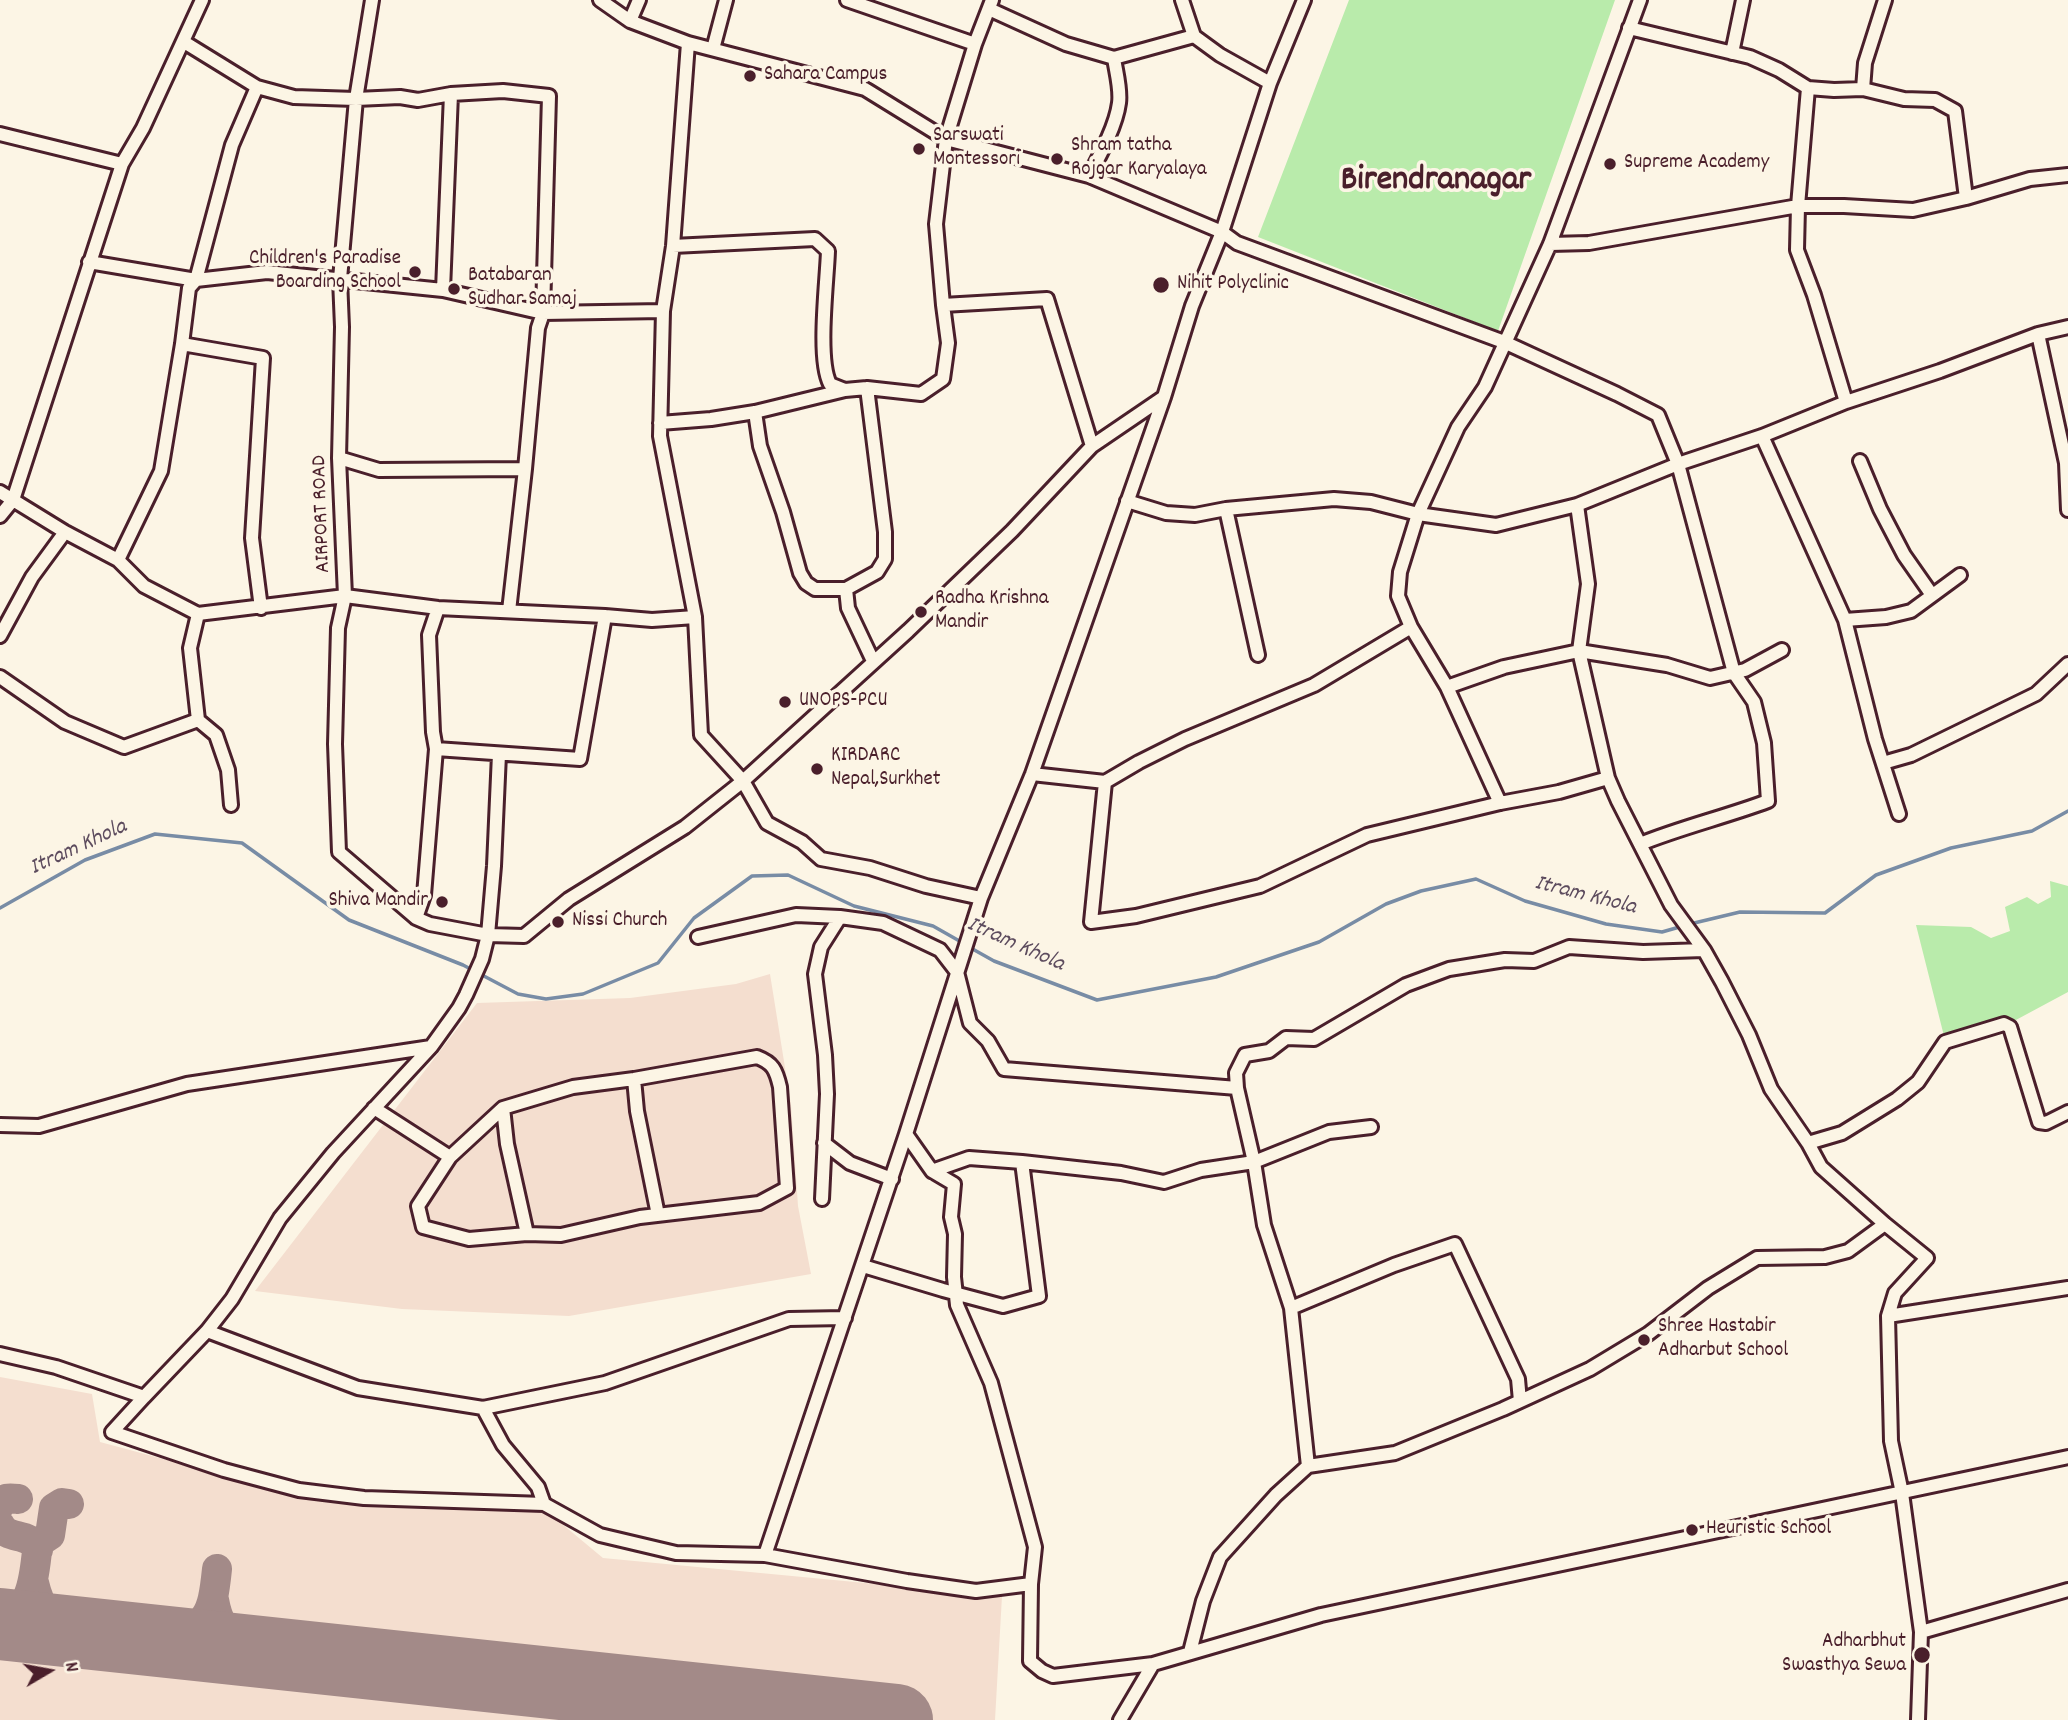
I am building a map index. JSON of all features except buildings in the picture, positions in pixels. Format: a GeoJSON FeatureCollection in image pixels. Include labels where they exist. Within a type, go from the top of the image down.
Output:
{"type":"FeatureCollection","features":[{"type":"Feature","properties":{"kind":"street"},"geometry":{"type":"LineString","coordinates":[[0,516],[13,500],[122,164],[143,128],[202,0]]}},
{"type":"Feature","properties":{"kind":"street","name":"AIRPORT ROAD"},"geometry":{"type":"LineString","coordinates":[[372,0],[356,99],[340,279],[342,327],[339,458],[345,596],[338,628],[335,744],[339,852],[416,918],[430,924],[488,935],[524,936],[569,899],[685,827],[743,781],[908,631],[1012,531],[1092,446],[1164,397]]}},
{"type":"Feature","properties":{"kind":"street"},"geometry":{"type":"LineString","coordinates":[[600,0],[630,20],[688,43],[864,89],[946,139],[1089,176],[1222,232],[1237,243],[1504,342],[1658,415],[1678,464],[1734,673],[1754,702],[1764,743],[1768,801],[1722,818],[1680,828],[1640,844]]}},
{"type":"Feature","properties":{"kind":"street"},"geometry":{"type":"LineString","coordinates":[[630,20],[639,0]]}},
{"type":"Feature","properties":{"kind":"street"},"geometry":{"type":"LineString","coordinates":[[713,49],[726,0]]}},
{"type":"Feature","properties":{"kind":"street"},"geometry":{"type":"LineString","coordinates":[[847,0],[975,44]]}},
{"type":"Feature","properties":{"kind":"street"},"geometry":{"type":"LineString","coordinates":[[1182,0],[1194,36],[1220,55],[1270,83]]}},
{"type":"Feature","properties":{"kind":"street"},"geometry":{"type":"LineString","coordinates":[[765,1555],[863,1266],[981,898],[1032,774],[1164,397],[1192,306],[1222,232],[1270,83],[1304,0]]}},
{"type":"Feature","properties":{"kind":"street"},"geometry":{"type":"LineString","coordinates":[[1500,803],[1447,687],[1411,627],[1398,596],[1400,572],[1418,514],[1458,427],[1485,387],[1549,244],[1640,0]]}},
{"type":"Feature","properties":{"kind":"street"},"geometry":{"type":"LineString","coordinates":[[1732,53],[1744,0]]}},
{"type":"Feature","properties":{"kind":"street"},"geometry":{"type":"LineString","coordinates":[[1863,89],[1865,63],[1885,0]]}},
{"type":"Feature","properties":{"kind":"street"},"geometry":{"type":"LineString","coordinates":[[660,423],[755,412],[845,390],[867,388],[921,394],[943,379],[948,343],[936,223],[946,139],[990,5],[1066,44],[1114,58],[1194,36]]}},
{"type":"Feature","properties":{"kind":"street"},"geometry":{"type":"LineString","coordinates":[[1629,28],[1750,57],[1779,70],[1808,88],[1863,89],[1904,99],[1934,100],[1955,111],[1966,198]]}},
{"type":"Feature","properties":{"kind":"street"},"geometry":{"type":"LineString","coordinates":[[184,42],[257,87],[294,97],[400,97],[418,100],[451,94],[503,91],[549,96],[543,313],[538,328],[509,611]]}},
{"type":"Feature","properties":{"kind":"street"},"geometry":{"type":"LineString","coordinates":[[688,43],[673,246],[663,311],[660,436],[695,617],[701,735],[743,781],[767,823],[802,842],[821,859],[870,868],[926,886],[981,898]]}},
{"type":"Feature","properties":{"kind":"street"},"geometry":{"type":"LineString","coordinates":[[1089,176],[1105,144],[1119,105],[1114,58]]}},
{"type":"Feature","properties":{"kind":"street"},"geometry":{"type":"LineString","coordinates":[[118,560],[161,471],[189,288],[196,280],[232,145],[257,87]]}},
{"type":"Feature","properties":{"kind":"street"},"geometry":{"type":"LineString","coordinates":[[1808,88],[1797,250],[1814,295],[1846,402]]}},
{"type":"Feature","properties":{"kind":"street"},"geometry":{"type":"LineString","coordinates":[[443,290],[451,94]]}},
{"type":"Feature","properties":{"kind":"street"},"geometry":{"type":"LineString","coordinates":[[0,134],[122,164]]}},
{"type":"Feature","properties":{"kind":"street"},"geometry":{"type":"LineString","coordinates":[[1549,244],[1589,243],[1798,206],[1913,210],[2030,179],[2068,175]]}},
{"type":"Feature","properties":{"kind":"street"},"geometry":{"type":"LineString","coordinates":[[673,246],[815,239],[828,251],[823,355],[825,376],[830,384],[845,390]]}},
{"type":"Feature","properties":{"kind":"street"},"geometry":{"type":"LineString","coordinates":[[89,262],[196,280],[267,272],[443,290],[543,313],[663,311]]}},
{"type":"Feature","properties":{"kind":"street"},"geometry":{"type":"LineString","coordinates":[[943,305],[1047,299],[1092,446]]}},
{"type":"Feature","properties":{"kind":"street"},"geometry":{"type":"LineString","coordinates":[[1127,501],[1166,513],[1195,515],[1226,509],[1334,499],[1371,502],[1418,514],[1496,525],[1577,505],[1678,464],[1762,436],[1846,402],[1940,371],[2038,334],[2068,327]]}},
{"type":"Feature","properties":{"kind":"street"},"geometry":{"type":"LineString","coordinates":[[2038,334],[2066,463],[2068,510]]}},
{"type":"Feature","properties":{"kind":"street"},"geometry":{"type":"LineString","coordinates":[[182,345],[263,358],[252,538],[261,608]]}},
{"type":"Feature","properties":{"kind":"street"},"geometry":{"type":"LineString","coordinates":[[755,412],[760,446],[783,512],[800,573],[806,583],[815,589],[846,589],[877,572],[885,559],[885,532],[867,388]]}},
{"type":"Feature","properties":{"kind":"street"},"geometry":{"type":"LineString","coordinates":[[1762,436],[1845,620],[1899,814]]}},
{"type":"Feature","properties":{"kind":"street"},"geometry":{"type":"LineString","coordinates":[[339,458],[379,470],[525,468]]}},
{"type":"Feature","properties":{"kind":"street"},"geometry":{"type":"LineString","coordinates":[[1860,461],[1880,509],[1904,555],[1932,595]]}},
{"type":"Feature","properties":{"kind":"street"},"geometry":{"type":"LineString","coordinates":[[0,492],[65,532],[118,560],[144,586],[198,614],[345,596],[438,608],[652,620],[695,617]]}},
{"type":"Feature","properties":{"kind":"street"},"geometry":{"type":"LineString","coordinates":[[1577,505],[1588,584],[1579,651],[1608,778],[1618,801],[1671,905],[1704,950],[1749,1035],[1771,1089],[1821,1167],[1927,1258],[1895,1293],[1888,1316],[1891,1441],[1902,1493],[1921,1632],[1918,1720]]}},
{"type":"Feature","properties":{"kind":"street"},"geometry":{"type":"LineString","coordinates":[[1226,509],[1258,655]]}},
{"type":"Feature","properties":{"kind":"street"},"geometry":{"type":"LineString","coordinates":[[0,636],[32,577],[65,532]]}},
{"type":"Feature","properties":{"kind":"street"},"geometry":{"type":"LineString","coordinates":[[1845,620],[1886,617],[1911,611],[1960,575]]}},
{"type":"Feature","properties":{"kind":"street"},"geometry":{"type":"LineString","coordinates":[[846,589],[848,608],[873,661]]}},
{"type":"Feature","properties":{"kind":"street"},"geometry":{"type":"LineString","coordinates":[[416,918],[424,895],[436,749],[429,635],[438,608]]}},
{"type":"Feature","properties":{"kind":"street"},"geometry":{"type":"LineString","coordinates":[[198,614],[190,648],[198,720],[216,735],[228,770],[230,806]]}},
{"type":"Feature","properties":{"kind":"street"},"geometry":{"type":"LineString","coordinates":[[436,749],[580,759],[605,616]]}},
{"type":"Feature","properties":{"kind":"street"},"geometry":{"type":"LineString","coordinates":[[1032,774],[1105,782],[1185,739],[1314,685],[1411,627]]}},
{"type":"Feature","properties":{"kind":"street"},"geometry":{"type":"LineString","coordinates":[[1447,687],[1504,667],[1579,651],[1667,665],[1710,678],[1745,670],[1782,650]]}},
{"type":"Feature","properties":{"kind":"street"},"geometry":{"type":"LineString","coordinates":[[1883,763],[1911,755],[2036,694],[2068,664]]}},
{"type":"Feature","properties":{"kind":"street"},"geometry":{"type":"LineString","coordinates":[[0,677],[65,722],[124,747],[198,720]]}},
{"type":"Feature","properties":{"kind":"street"},"geometry":{"type":"LineString","coordinates":[[499,754],[495,866],[488,935],[482,959],[459,1008],[431,1048],[374,1108],[280,1218],[232,1299],[206,1331],[112,1432],[224,1469],[299,1490],[364,1498],[544,1504],[600,1535],[676,1553],[765,1555],[976,1591],[1031,1584]]}},
{"type":"Feature","properties":{"kind":"street"},"geometry":{"type":"LineString","coordinates":[[1105,782],[1091,922],[1136,916],[1260,886],[1367,835],[1500,803],[1559,792],[1608,778]]}},
{"type":"Feature","properties":{"kind":"street"},"geometry":{"type":"LineString","coordinates":[[698,937],[796,915],[883,923],[940,950],[958,967],[970,1023],[988,1041],[1004,1069],[1237,1088]]}},
{"type":"Feature","properties":{"kind":"street"},"geometry":{"type":"LineString","coordinates":[[822,1199],[827,1094],[815,974],[821,947],[840,917]]}},
{"type":"Feature","properties":{"kind":"street"},"geometry":{"type":"LineString","coordinates":[[1308,1466],[1291,1308],[1265,1225],[1237,1088],[1236,1073],[1245,1055],[1269,1051],[1286,1038],[1314,1039],[1406,985],[1449,969],[1505,960],[1534,961],[1569,947],[1643,952],[1704,950]]}},
{"type":"Feature","properties":{"kind":"street"},"geometry":{"type":"LineString","coordinates":[[1808,1143],[1842,1133],[1897,1099],[1918,1082],[1945,1042],[2004,1024],[2010,1027],[2039,1122],[2046,1123],[2068,1112]]}},
{"type":"Feature","properties":{"kind":"street"},"geometry":{"type":"LineString","coordinates":[[0,1125],[39,1125],[187,1084],[431,1048]]}},
{"type":"Feature","properties":{"kind":"street"},"geometry":{"type":"LineString","coordinates":[[757,1057],[768,1061],[777,1073],[787,1188],[759,1203],[658,1215],[561,1235],[527,1234],[469,1239],[424,1227],[418,1206],[450,1157],[503,1108],[573,1087],[757,1057]]}},
{"type":"Feature","properties":{"kind":"street"},"geometry":{"type":"LineString","coordinates":[[634,1079],[637,1111],[658,1215]]}},
{"type":"Feature","properties":{"kind":"street"},"geometry":{"type":"LineString","coordinates":[[374,1108],[450,1157]]}},
{"type":"Feature","properties":{"kind":"street"},"geometry":{"type":"LineString","coordinates":[[503,1108],[507,1144],[527,1234]]}},
{"type":"Feature","properties":{"kind":"street"},"geometry":{"type":"LineString","coordinates":[[932,1171],[969,1158],[1121,1173],[1164,1182],[1201,1170],[1254,1162],[1329,1132],[1371,1127]]}},
{"type":"Feature","properties":{"kind":"street"},"geometry":{"type":"LineString","coordinates":[[906,1135],[932,1171],[954,1184],[951,1217],[955,1234],[954,1277],[957,1305],[991,1383],[1035,1547],[1031,1584],[1030,1661],[1053,1676],[1153,1664],[1321,1615],[2068,1457]]}},
{"type":"Feature","properties":{"kind":"street"},"geometry":{"type":"LineString","coordinates":[[824,1143],[850,1163],[891,1179]]}},
{"type":"Feature","properties":{"kind":"street"},"geometry":{"type":"LineString","coordinates":[[863,1266],[1003,1306],[1039,1296],[1022,1162]]}},
{"type":"Feature","properties":{"kind":"street"},"geometry":{"type":"LineString","coordinates":[[1190,1652],[1203,1601],[1220,1557],[1276,1495],[1308,1466],[1395,1453],[1520,1401],[1590,1370],[1648,1334],[1708,1288],[1757,1258],[1825,1257],[1848,1251],[1885,1224]]}},
{"type":"Feature","properties":{"kind":"street"},"geometry":{"type":"LineString","coordinates":[[1291,1308],[1394,1265],[1455,1244],[1518,1379],[1520,1401]]}},
{"type":"Feature","properties":{"kind":"street"},"geometry":{"type":"LineString","coordinates":[[1888,1316],[2068,1287]]}},
{"type":"Feature","properties":{"kind":"street"},"geometry":{"type":"LineString","coordinates":[[206,1331],[358,1388],[483,1408],[605,1383],[789,1319],[845,1318]]}},
{"type":"Feature","properties":{"kind":"street"},"geometry":{"type":"LineString","coordinates":[[0,1354],[56,1367],[144,1397]]}},
{"type":"Feature","properties":{"kind":"street"},"geometry":{"type":"LineString","coordinates":[[483,1408],[503,1445],[538,1487],[544,1504]]}},
{"type":"Feature","properties":{"kind":"street"},"geometry":{"type":"LineString","coordinates":[[1921,1632],[2068,1590]]}},
{"type":"Feature","properties":{"kind":"street"},"geometry":{"type":"LineString","coordinates":[[1120,1720],[1153,1664]]}},
{"type":"Feature","properties":{"kind":"shaded area"},"geometry":{"type":"Polygon","coordinates":[[[770,974],[791,1105],[798,1206],[811,1274],[569,1316],[402,1309],[255,1291],[477,1003],[630,998],[736,984],[770,974]]]}},
{"type":"Feature","properties":{"kind":"shaded area"},"geometry":{"type":"Polygon","coordinates":[[[0,1377],[92,1394],[100,1442],[320,1501],[544,1509],[603,1558],[1002,1596],[995,1720],[0,1720],[0,1377]]]}},
{"type":"Feature","properties":{"kind":"green space"},"geometry":{"type":"Polygon","coordinates":[[[1349,0],[1615,0],[1498,331],[1258,237],[1349,0]]]}},
{"type":"Feature","properties":{"kind":"green space"},"geometry":{"type":"Polygon","coordinates":[[[2050,881],[2068,886],[2068,992],[2014,1021],[2003,1020],[1944,1036],[1916,925],[1971,927],[1991,938],[2010,931],[2005,907],[2027,897],[2038,904],[2051,897],[2050,881]]]}},
{"type":"Feature","properties":{"kind":"waterway","name":"Itram Khola"},"geometry":{"type":"LineString","coordinates":[[1690,924],[1740,912],[1825,913],[1876,875],[1951,848],[2032,831],[2068,811]]}},
{"type":"Feature","properties":{"kind":"waterway","name":"Itram Khola"},"geometry":{"type":"LineString","coordinates":[[0,908],[85,860],[155,834],[242,843],[349,920],[463,965],[518,994],[546,999],[583,994],[658,963],[694,918],[752,876],[788,875],[854,906],[933,926],[963,943]]}},
{"type":"Feature","properties":{"kind":"waterway","name":"Itram Khola"},"geometry":{"type":"LineString","coordinates":[[969,947],[994,961],[1097,1000],[1216,977],[1319,942],[1386,904],[1421,891],[1476,879],[1525,901],[1606,924],[1662,932],[1683,926]]}},
{"type":"Feature","properties":{"kind":"taxiway"},"geometry":{"type":"LineString","coordinates":[[0,1505],[5,1499],[18,1499]]}},
{"type":"Feature","properties":{"kind":"taxiway"},"geometry":{"type":"LineString","coordinates":[[0,1620],[12,1615],[26,1599],[31,1589],[38,1543],[50,1535],[54,1508],[62,1503],[69,1504]]}},
{"type":"Feature","properties":{"kind":"taxiway"},"geometry":{"type":"LineString","coordinates":[[0,1525],[8,1533],[29,1540],[38,1550]]}},
{"type":"Feature","properties":{"kind":"taxiway"},"geometry":{"type":"LineString","coordinates":[[162,1642],[189,1630],[205,1617],[213,1599],[217,1569]]}},
{"type":"Feature","properties":{"kind":"taxiway"},"geometry":{"type":"LineString","coordinates":[[34,1583],[43,1608],[59,1623],[75,1632]]}},
{"type":"Feature","properties":{"kind":"taxiway"},"geometry":{"type":"LineString","coordinates":[[214,1600],[218,1617],[225,1629],[247,1650]]}},
{"type":"Feature","properties":{"kind":"runway"},"geometry":{"type":"LineString","coordinates":[[0,1624],[897,1720]]}},
{"type":"Feature","properties":{"kind":"place","name":"Sahara Campus"},"geometry":{"type":"Point","coordinates":[750,76]}},
{"type":"Feature","properties":{"kind":"place","name":"Sarswati Montessori"},"geometry":{"type":"Point","coordinates":[919,149]}},
{"type":"Feature","properties":{"kind":"place","name":"Shram tatha Rojgar Karyalaya"},"geometry":{"type":"Point","coordinates":[1057,159]}},
{"type":"Feature","properties":{"kind":"place","name":"Supreme Academy"},"geometry":{"type":"Point","coordinates":[1610,164]}},
{"type":"Feature","properties":{"kind":"place","name":"Children's Paradise Boarding School"},"geometry":{"type":"Point","coordinates":[415,272]}},
{"type":"Feature","properties":{"kind":"place","name":"Nihit Polyclinic"},"geometry":{"type":"Point","coordinates":[1161,285]}},
{"type":"Feature","properties":{"kind":"place","name":"Batabaran Sudhar Samaj"},"geometry":{"type":"Point","coordinates":[454,289]}},
{"type":"Feature","properties":{"kind":"place","name":"Radha Krishna Mandir"},"geometry":{"type":"Point","coordinates":[921,612]}},
{"type":"Feature","properties":{"kind":"place","name":"UNOPS-PCU"},"geometry":{"type":"Point","coordinates":[785,702]}},
{"type":"Feature","properties":{"kind":"place","name":"KIRDARC Nepal,Surkhet"},"geometry":{"type":"Point","coordinates":[817,769]}},
{"type":"Feature","properties":{"kind":"place","name":"Shiva Mandir"},"geometry":{"type":"Point","coordinates":[442,902]}},
{"type":"Feature","properties":{"kind":"place","name":"Nissi Church"},"geometry":{"type":"Point","coordinates":[558,922]}},
{"type":"Feature","properties":{"kind":"place","name":"Shree Hastabir Adharbut School"},"geometry":{"type":"Point","coordinates":[1644,1340]}},
{"type":"Feature","properties":{"kind":"place","name":"Heuristic School"},"geometry":{"type":"Point","coordinates":[1692,1530]}},
{"type":"Feature","properties":{"kind":"place","name":"Adharbhut Swasthya Sewa"},"geometry":{"type":"Point","coordinates":[1922,1655]}},
{"type":"Feature","properties":{"kind":"district","name":"Birendranagar"},"geometry":{"type":"Point","coordinates":[1436,183]}}]}
